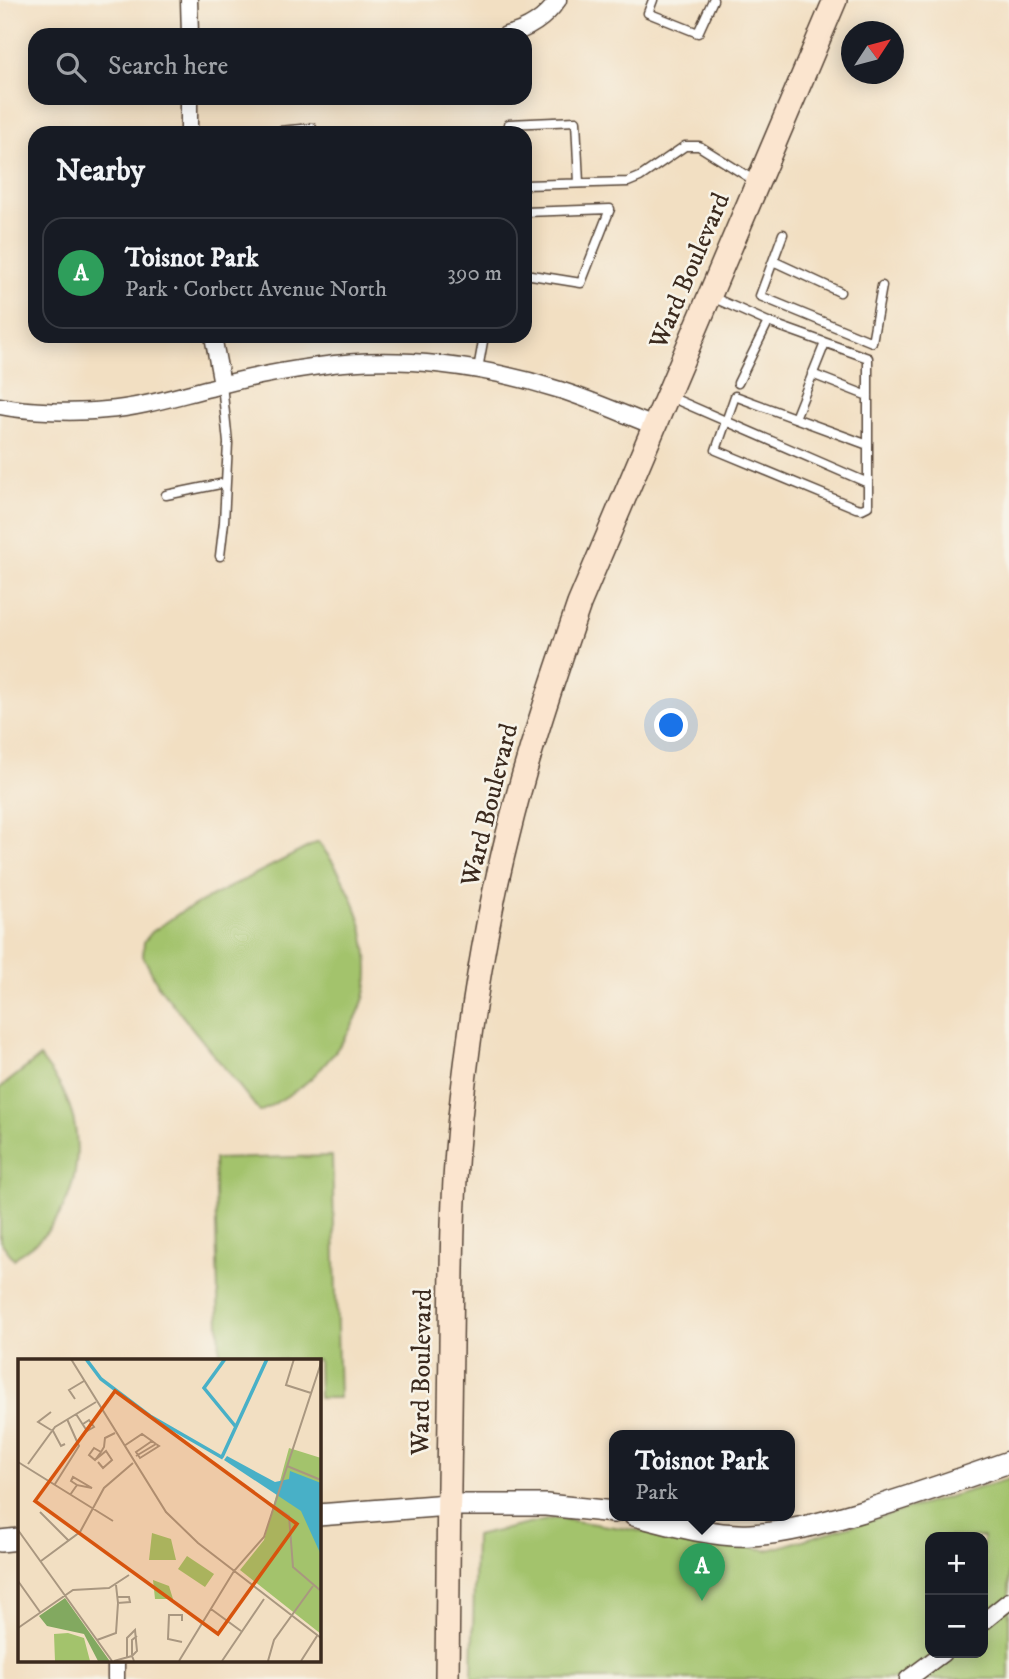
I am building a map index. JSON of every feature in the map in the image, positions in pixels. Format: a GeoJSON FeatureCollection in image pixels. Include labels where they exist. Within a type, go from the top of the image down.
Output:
{"type":"FeatureCollection","features":[{"type":"Feature","properties":{"kind":"main road","name":"Ward Boulevard"},"geometry":{"type":"LineString","coordinates":[[447,1679],[456,1167],[461,1101],[473,1017],[508,836],[530,755],[579,604],[835,0]]}},
{"type":"Feature","properties":{"kind":"street"},"geometry":{"type":"LineString","coordinates":[[189,0],[190,28]]}},
{"type":"Feature","properties":{"kind":"street"},"geometry":{"type":"LineString","coordinates":[[526,28],[539,21],[558,0]]}},
{"type":"Feature","properties":{"kind":"street"},"geometry":{"type":"LineString","coordinates":[[189,105],[189,126]]}},
{"type":"Feature","properties":{"kind":"street"},"geometry":{"type":"LineString","coordinates":[[214,343],[222,384]]}},
{"type":"Feature","properties":{"kind":"street"},"geometry":{"type":"LineString","coordinates":[[0,406],[57,411],[108,411],[222,384],[321,366],[379,362],[478,369],[511,376],[562,390],[654,426]]}},
{"type":"Feature","properties":{"kind":"street"},"geometry":{"type":"LineString","coordinates":[[658,1521],[730,1535],[783,1532],[881,1506],[1009,1462]]}},
{"type":"Feature","properties":{"kind":"street"},"geometry":{"type":"LineString","coordinates":[[320,1515],[448,1505],[546,1505],[609,1511]]}},
{"type":"Feature","properties":{"kind":"street"},"geometry":{"type":"LineString","coordinates":[[0,1541],[18,1539]]}},
{"type":"Feature","properties":{"kind":"street"},"geometry":{"type":"LineString","coordinates":[[988,1618],[1009,1601]]}},
{"type":"Feature","properties":{"kind":"street"},"geometry":{"type":"LineString","coordinates":[[908,1679],[936,1658]]}},
{"type":"Feature","properties":{"kind":"lane"},"geometry":{"type":"LineString","coordinates":[[653,0],[648,13],[698,33],[713,0]]}},
{"type":"Feature","properties":{"kind":"lane"},"geometry":{"type":"LineString","coordinates":[[509,126],[576,121],[579,183]]}},
{"type":"Feature","properties":{"kind":"lane"},"geometry":{"type":"LineString","coordinates":[[532,185],[628,182],[640,177],[685,146],[699,146],[758,183]]}},
{"type":"Feature","properties":{"kind":"lane"},"geometry":{"type":"LineString","coordinates":[[532,212],[610,209],[582,283],[532,275]]}},
{"type":"Feature","properties":{"kind":"lane"},"geometry":{"type":"LineString","coordinates":[[783,234],[760,296],[872,342]]}},
{"type":"Feature","properties":{"kind":"lane"},"geometry":{"type":"LineString","coordinates":[[773,261],[840,292]]}},
{"type":"Feature","properties":{"kind":"lane"},"geometry":{"type":"LineString","coordinates":[[868,445],[736,396],[716,450],[862,509],[868,506],[868,445],[868,396],[868,358],[882,286]]}},
{"type":"Feature","properties":{"kind":"lane"},"geometry":{"type":"LineString","coordinates":[[709,296],[868,358]]}},
{"type":"Feature","properties":{"kind":"lane"},"geometry":{"type":"LineString","coordinates":[[738,383],[768,321]]}},
{"type":"Feature","properties":{"kind":"lane"},"geometry":{"type":"LineString","coordinates":[[478,369],[483,343]]}},
{"type":"Feature","properties":{"kind":"lane"},"geometry":{"type":"LineString","coordinates":[[795,418],[825,343]]}},
{"type":"Feature","properties":{"kind":"lane"},"geometry":{"type":"LineString","coordinates":[[812,374],[868,396]]}},
{"type":"Feature","properties":{"kind":"lane"},"geometry":{"type":"LineString","coordinates":[[220,556],[228,443],[222,384]]}},
{"type":"Feature","properties":{"kind":"lane"},"geometry":{"type":"LineString","coordinates":[[667,395],[868,483]]}},
{"type":"Feature","properties":{"kind":"lane"},"geometry":{"type":"LineString","coordinates":[[166,495],[225,483]]}},
{"type":"Feature","properties":{"kind":"green space"},"geometry":{"type":"Polygon","coordinates":[[[318,842],[344,882],[362,927],[368,971],[364,999],[343,1041],[323,1067],[301,1087],[260,1112],[159,987],[143,956],[144,942],[152,932],[181,912],[318,842]]]}},
{"type":"Feature","properties":{"kind":"green space"},"geometry":{"type":"Polygon","coordinates":[[[40,1057],[62,1088],[71,1111],[77,1150],[75,1170],[71,1189],[53,1224],[40,1239],[14,1259],[0,1241],[0,1088],[40,1057]]]}},
{"type":"Feature","properties":{"kind":"green space"},"geometry":{"type":"Polygon","coordinates":[[[332,1156],[339,1398],[320,1398],[320,1359],[220,1359],[214,1159],[332,1156]]]}},
{"type":"Feature","properties":{"kind":"green space"},"geometry":{"type":"Polygon","coordinates":[[[1009,1479],[1009,1679],[472,1679],[475,1536],[555,1518],[769,1550],[1009,1479]]]}},
{"type":"Feature","properties":{"kind":"place","name":"Toisnot Park"},"geometry":{"type":"Point","coordinates":[702,1601]}}]}
